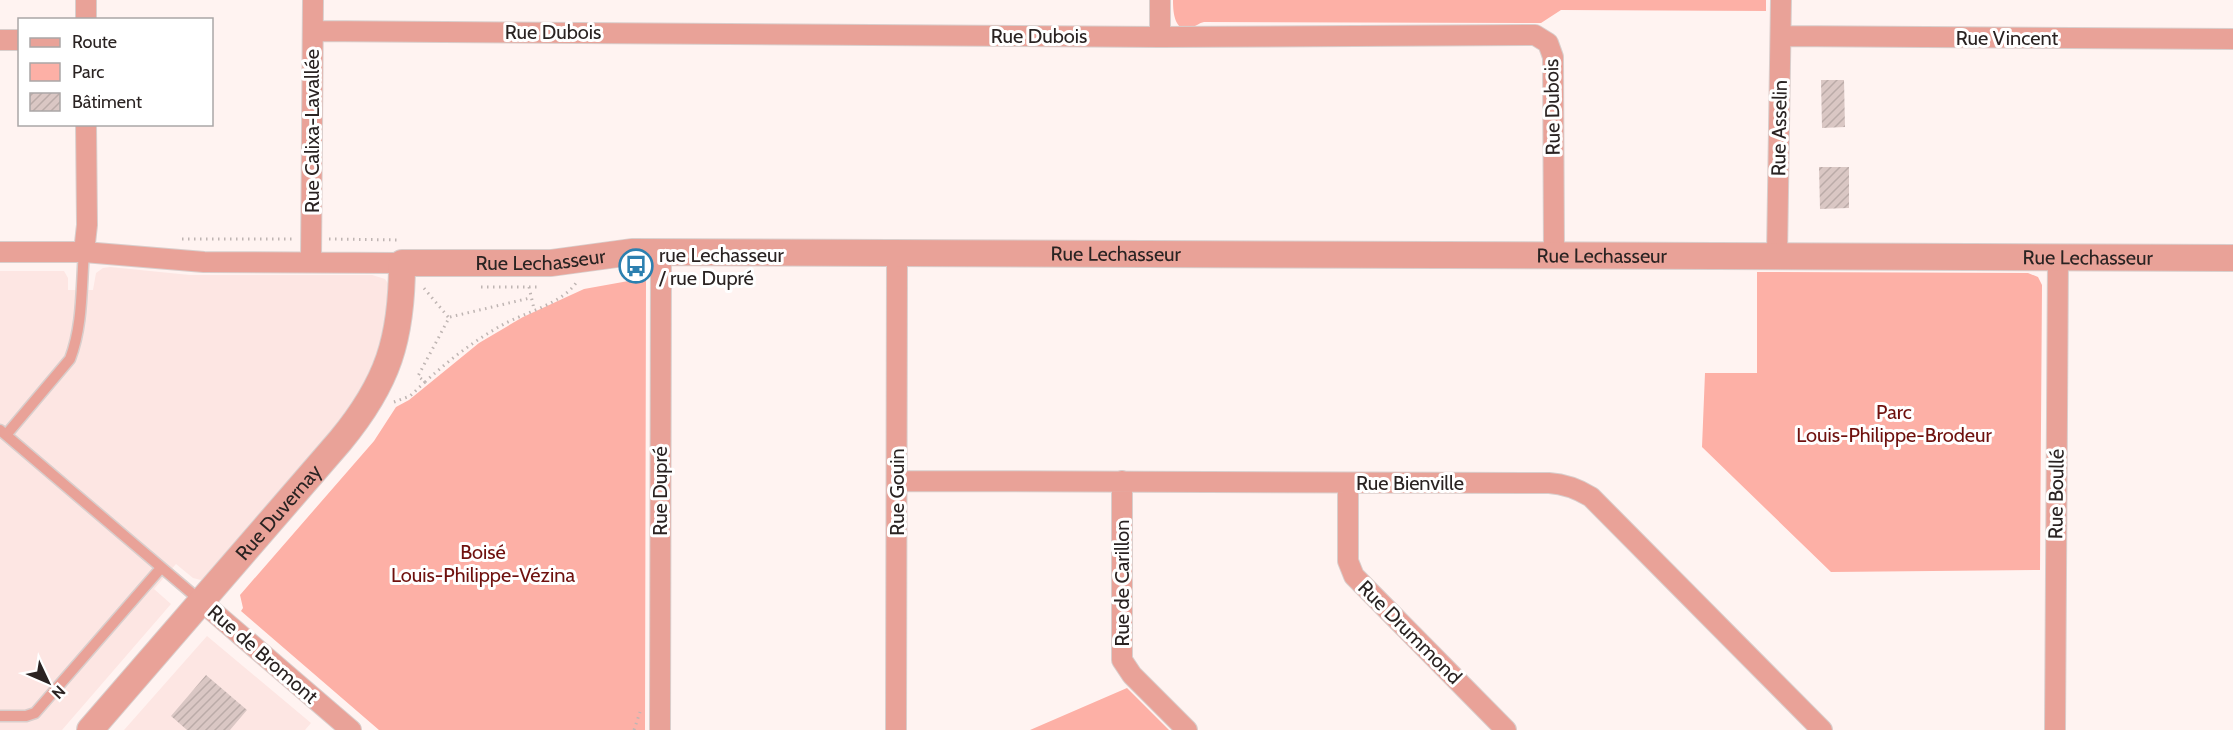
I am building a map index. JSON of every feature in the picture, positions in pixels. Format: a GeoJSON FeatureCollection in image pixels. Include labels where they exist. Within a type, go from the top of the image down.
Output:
{"type":"FeatureCollection","features":[{"type":"Feature","properties":{"kind":"street"},"geometry":{"type":"LineString","coordinates":[[86,0],[86,18]]}},
{"type":"Feature","properties":{"kind":"street","name":"Rue Calixa-Lavallée"},"geometry":{"type":"LineString","coordinates":[[311,262],[313,0]]}},
{"type":"Feature","properties":{"kind":"street"},"geometry":{"type":"LineString","coordinates":[[1160,0],[1160,37]]}},
{"type":"Feature","properties":{"kind":"street","name":"Rue Asselin"},"geometry":{"type":"LineString","coordinates":[[1777,255],[1781,0]]}},
{"type":"Feature","properties":{"kind":"street","name":"Rue Dubois"},"geometry":{"type":"LineString","coordinates":[[313,31],[1160,37],[1530,35],[1540,37],[1551,47],[1553,57],[1554,256]]}},
{"type":"Feature","properties":{"kind":"street","name":"Rue Vincent"},"geometry":{"type":"LineString","coordinates":[[1780,36],[2233,39]]}},
{"type":"Feature","properties":{"kind":"street"},"geometry":{"type":"LineString","coordinates":[[0,40],[18,40]]}},
{"type":"Feature","properties":{"kind":"street"},"geometry":{"type":"LineString","coordinates":[[84,252],[87,225],[86,126]]}},
{"type":"Feature","properties":{"kind":"street","name":"Rue Lechasseur"},"geometry":{"type":"LineString","coordinates":[[0,252],[84,252],[204,262],[402,263],[551,263],[632,252],[2233,258]]}},
{"type":"Feature","properties":{"kind":"street","name":"Rue Dupré"},"geometry":{"type":"LineString","coordinates":[[660,730],[661,253]]}},
{"type":"Feature","properties":{"kind":"street","name":"Rue Gouin"},"geometry":{"type":"LineString","coordinates":[[896,730],[897,253]]}},
{"type":"Feature","properties":{"kind":"street","name":"Rue Boullé"},"geometry":{"type":"LineString","coordinates":[[2055,730],[2058,257]]}},
{"type":"Feature","properties":{"kind":"street","name":"Rue Duvernay"},"geometry":{"type":"LineString","coordinates":[[90,730],[345,436],[374,395],[391,354],[398,329],[402,263]]}},
{"type":"Feature","properties":{"kind":"street","name":"Rue Bienville"},"geometry":{"type":"LineString","coordinates":[[897,481],[1549,483],[1564,485],[1579,490],[1601,507],[1822,730]]}},
{"type":"Feature","properties":{"kind":"street","name":"Rue de Carillon"},"geometry":{"type":"LineString","coordinates":[[1122,481],[1122,660],[1132,675],[1187,730]]}},
{"type":"Feature","properties":{"kind":"street","name":"Rue Drummond"},"geometry":{"type":"LineString","coordinates":[[1348,483],[1348,561],[1354,576],[1506,730]]}},
{"type":"Feature","properties":{"kind":"street","name":"Rue de Bromont"},"geometry":{"type":"LineString","coordinates":[[202,602],[351,730]]}},
{"type":"Feature","properties":{"kind":"lane"},"geometry":{"type":"LineString","coordinates":[[84,252],[81,312],[76,344],[70,359],[3,432],[202,602]]}},
{"type":"Feature","properties":{"kind":"lane"},"geometry":{"type":"LineString","coordinates":[[0,716],[26,716],[35,713],[161,568]]}},
{"type":"Feature","properties":{"kind":"path"},"geometry":{"type":"LineString","coordinates":[[393,403],[410,396],[468,346],[502,325],[566,295],[576,284]]}},
{"type":"Feature","properties":{"kind":"path"},"geometry":{"type":"LineString","coordinates":[[422,286],[449,318]]}},
{"type":"Feature","properties":{"kind":"path"},"geometry":{"type":"LineString","coordinates":[[529,287],[534,309]]}},
{"type":"Feature","properties":{"kind":"path"},"geometry":{"type":"LineString","coordinates":[[424,382],[418,376],[449,318],[530,298]]}},
{"type":"Feature","properties":{"kind":"shaded area"},"geometry":{"type":"Polygon","coordinates":[[[103,268],[190,275],[372,275],[385,279],[391,288],[391,294],[377,362],[349,414],[206,578],[201,580],[193,578],[176,564],[154,589],[171,604],[62,730],[0,730],[0,271],[64,271],[68,278],[68,290],[93,290],[96,273],[103,268]]]}},
{"type":"Feature","properties":{"kind":"shaded area"},"geometry":{"type":"Polygon","coordinates":[[[207,636],[311,723],[305,730],[124,730],[207,636]]]}},
{"type":"Feature","properties":{"kind":"green space"},"geometry":{"type":"Polygon","coordinates":[[[1173,0],[1766,0],[1766,11],[1561,10],[1541,23],[1204,22],[1185,29],[1176,20],[1173,0]]]}},
{"type":"Feature","properties":{"kind":"green space","name":"Parc Louis-Philippe-Brodeur"},"geometry":{"type":"Polygon","coordinates":[[[1757,272],[2028,273],[2038,277],[2042,285],[2040,570],[1831,572],[1702,447],[1705,373],[1757,373],[1757,272]]]}},
{"type":"Feature","properties":{"kind":"green space","name":"Boisé Louis-Philippe-Vézina"},"geometry":{"type":"Polygon","coordinates":[[[646,280],[645,730],[379,730],[241,611],[243,608],[240,595],[374,441],[396,407],[409,400],[479,343],[523,317],[584,289],[646,280]]]}},
{"type":"Feature","properties":{"kind":"green space"},"geometry":{"type":"Polygon","coordinates":[[[1127,688],[1169,730],[1030,730],[1127,688]]]}},
{"type":"Feature","properties":{"kind":"building"},"geometry":{"type":"Polygon","coordinates":[[[1821,80],[1844,80],[1845,127],[1822,128],[1821,80]]]}},
{"type":"Feature","properties":{"kind":"building"},"geometry":{"type":"Polygon","coordinates":[[[1819,167],[1849,167],[1849,208],[1820,209],[1819,167]]]}},
{"type":"Feature","properties":{"kind":"building"},"geometry":{"type":"Polygon","coordinates":[[[206,675],[247,710],[230,730],[187,730],[171,716],[206,675]]]}},
{"type":"Feature","properties":{"kind":"place","name":"rue Lechasseur / rue Dupré"},"geometry":{"type":"Point","coordinates":[636,266]}}]}
